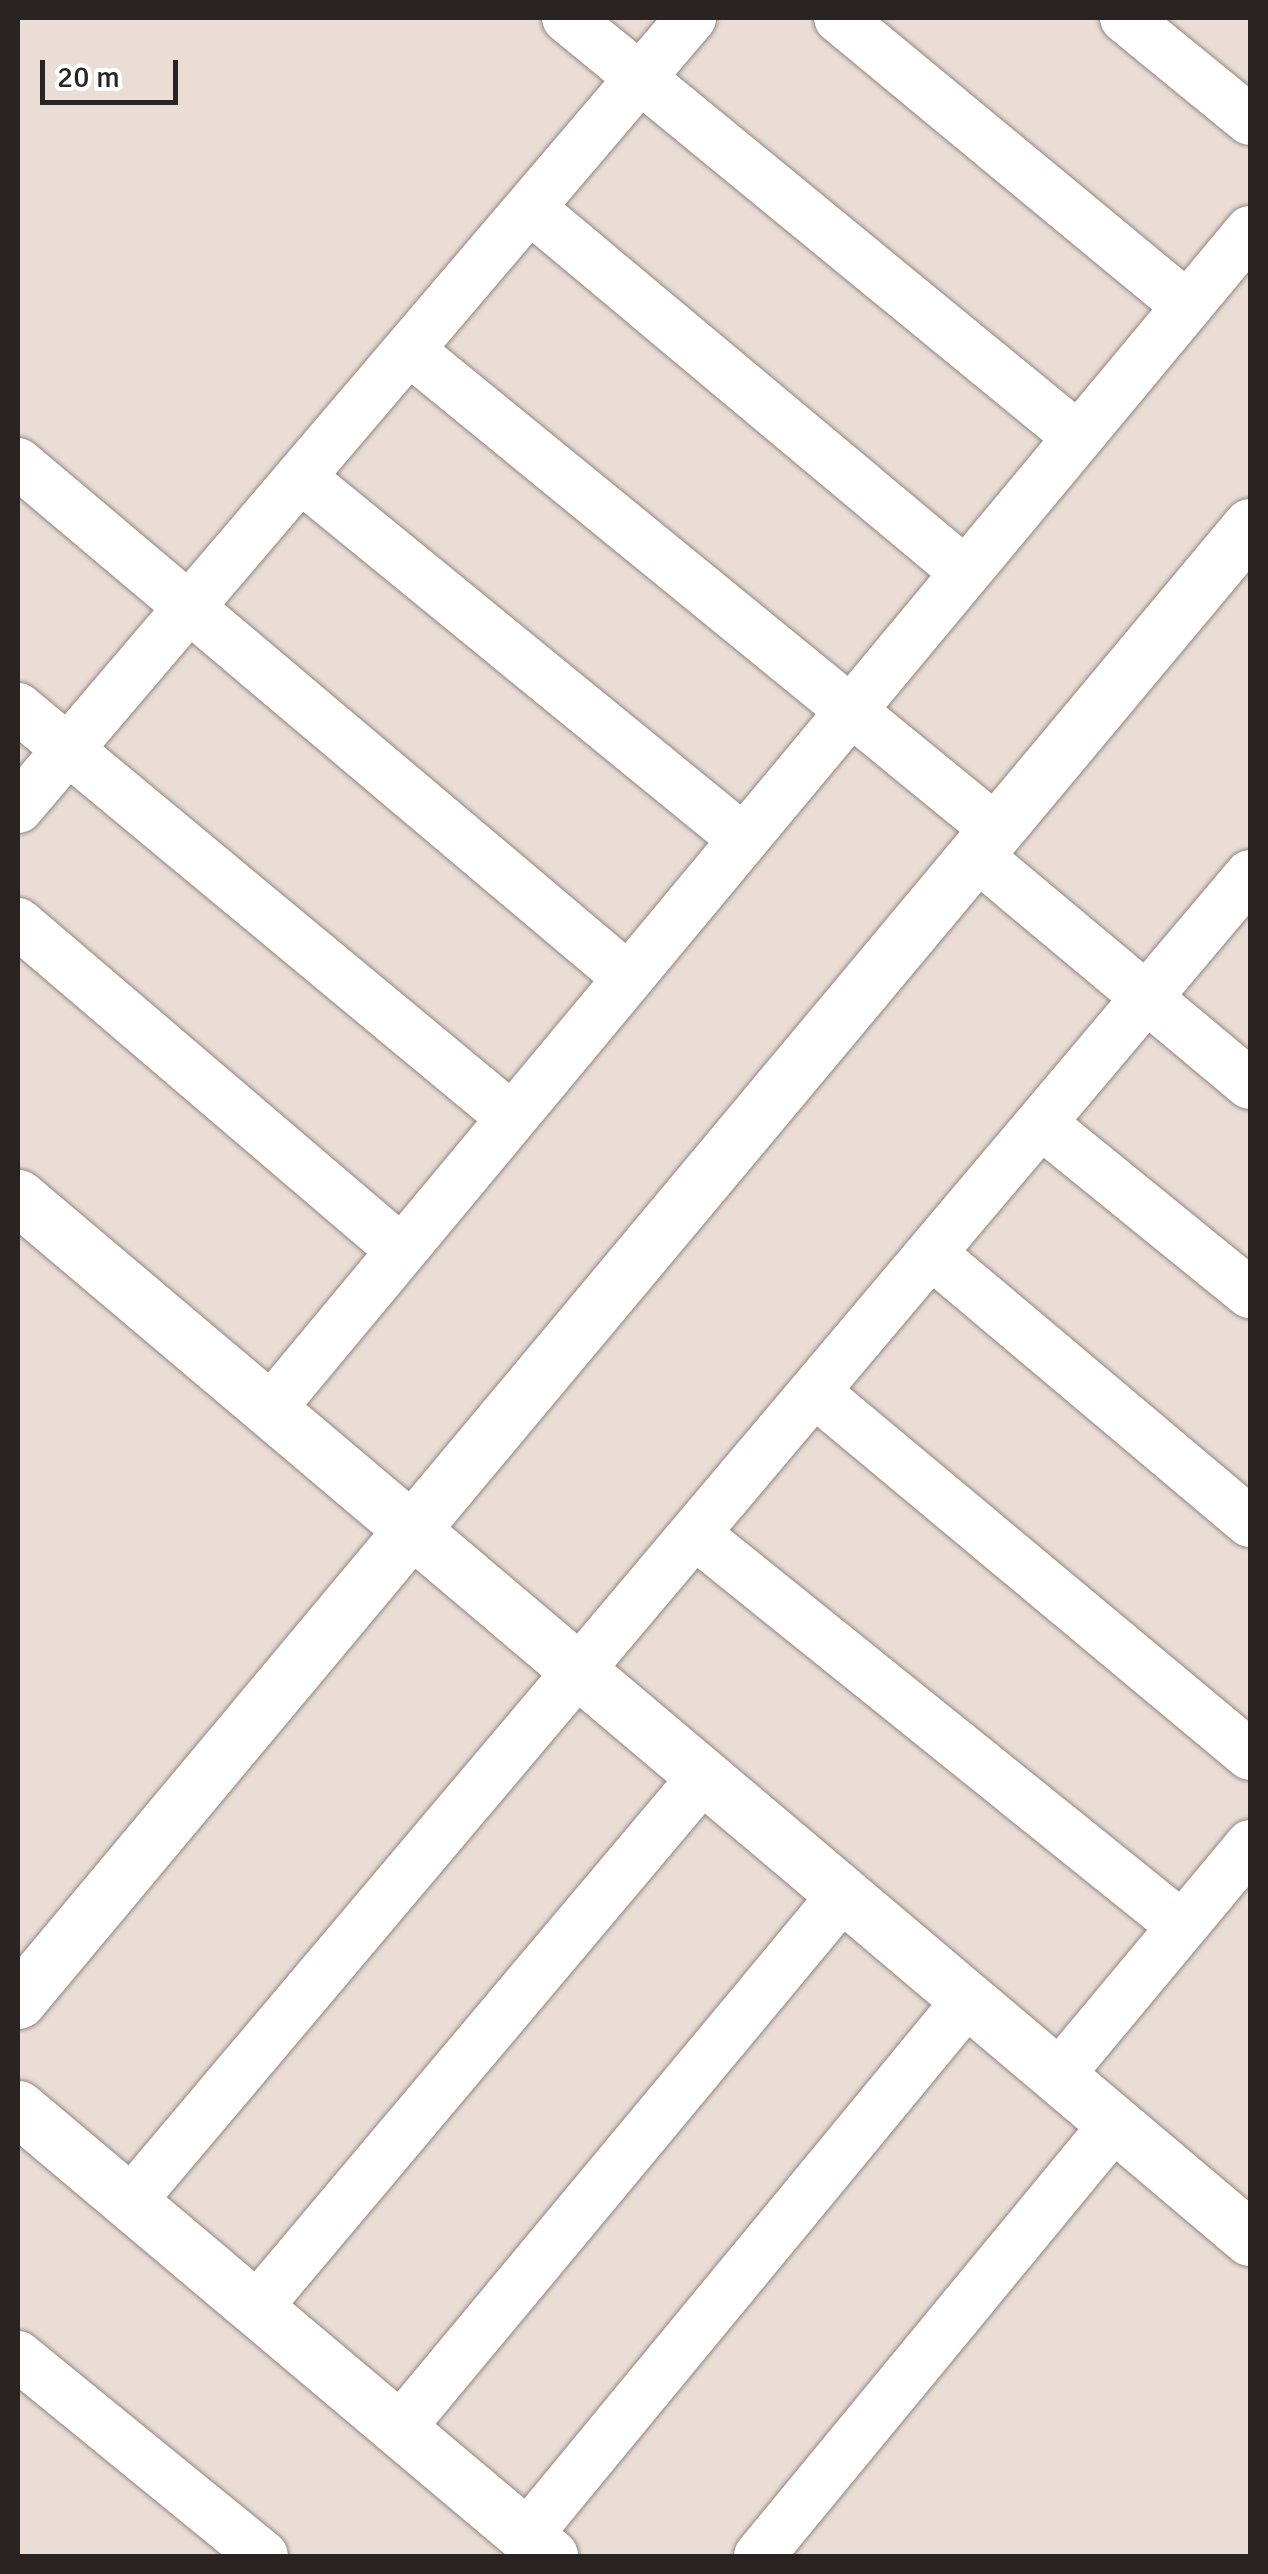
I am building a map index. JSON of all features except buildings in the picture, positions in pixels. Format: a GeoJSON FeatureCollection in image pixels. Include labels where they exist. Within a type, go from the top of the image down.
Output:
{"type":"FeatureCollection","features":[{"type":"Feature","properties":{"kind":"street"},"geometry":{"type":"LineString","coordinates":[[567,18],[1078,437]]}},
{"type":"Feature","properties":{"kind":"street"},"geometry":{"type":"LineString","coordinates":[[18,808],[691,18]]}},
{"type":"Feature","properties":{"kind":"street"},"geometry":{"type":"LineString","coordinates":[[839,18],[1187,306]]}},
{"type":"Feature","properties":{"kind":"street"},"geometry":{"type":"LineString","coordinates":[[1125,18],[1250,120]]}},
{"type":"Feature","properties":{"kind":"street"},"geometry":{"type":"LineString","coordinates":[[530,209],[965,572]]}},
{"type":"Feature","properties":{"kind":"street"},"geometry":{"type":"LineString","coordinates":[[270,1408],[1250,231]]}},
{"type":"Feature","properties":{"kind":"street"},"geometry":{"type":"LineString","coordinates":[[409,350],[846,712],[1147,1000],[1250,1084]]}},
{"type":"Feature","properties":{"kind":"street"},"geometry":{"type":"LineString","coordinates":[[18,463],[627,977]]}},
{"type":"Feature","properties":{"kind":"street"},"geometry":{"type":"LineString","coordinates":[[300,477],[742,838]]}},
{"type":"Feature","properties":{"kind":"street"},"geometry":{"type":"LineString","coordinates":[[18,2001],[1250,526]]}},
{"type":"Feature","properties":{"kind":"street"},"geometry":{"type":"LineString","coordinates":[[18,708],[511,1117]]}},
{"type":"Feature","properties":{"kind":"street"},"geometry":{"type":"LineString","coordinates":[[130,2202],[579,1669],[934,1256],[1250,875]]}},
{"type":"Feature","properties":{"kind":"street"},"geometry":{"type":"LineString","coordinates":[[18,922],[402,1250]]}},
{"type":"Feature","properties":{"kind":"street"},"geometry":{"type":"LineString","coordinates":[[1043,1124],[1250,1293]]}},
{"type":"Feature","properties":{"kind":"street"},"geometry":{"type":"LineString","coordinates":[[18,1197],[1250,2238]]}},
{"type":"Feature","properties":{"kind":"street"},"geometry":{"type":"LineString","coordinates":[[934,1256],[1250,1522]]}},
{"type":"Feature","properties":{"kind":"street"},"geometry":{"type":"LineString","coordinates":[[816,1393],[1250,1756]]}},
{"type":"Feature","properties":{"kind":"street"},"geometry":{"type":"LineString","coordinates":[[695,1534],[1182,1926]]}},
{"type":"Feature","properties":{"kind":"street"},"geometry":{"type":"LineString","coordinates":[[256,2308],[704,1776]]}},
{"type":"Feature","properties":{"kind":"street"},"geometry":{"type":"LineString","coordinates":[[1057,2077],[1250,1844]]}},
{"type":"Feature","properties":{"kind":"street"},"geometry":{"type":"LineString","coordinates":[[399,2429],[844,1894]]}},
{"type":"Feature","properties":{"kind":"street"},"geometry":{"type":"LineString","coordinates":[[18,2108],[538,2546],[967,2000]]}},
{"type":"Feature","properties":{"kind":"street"},"geometry":{"type":"LineString","coordinates":[[759,2556],[1114,2125]]}},
{"type":"Feature","properties":{"kind":"street"},"geometry":{"type":"LineString","coordinates":[[18,2356],[263,2556]]}}]}
